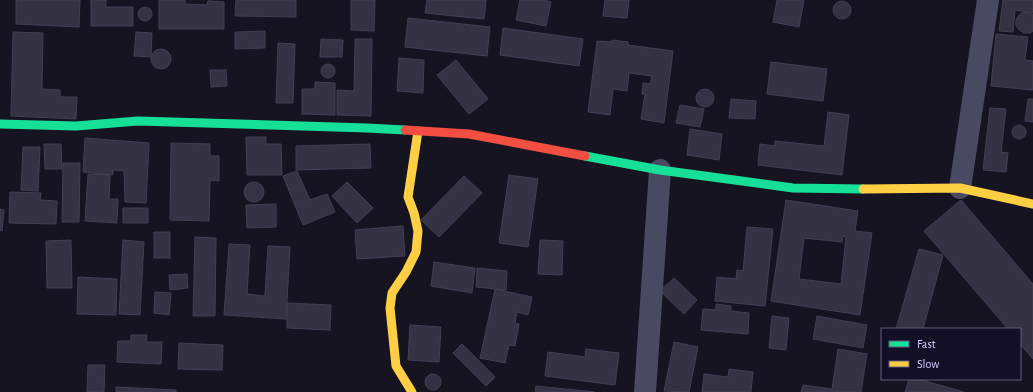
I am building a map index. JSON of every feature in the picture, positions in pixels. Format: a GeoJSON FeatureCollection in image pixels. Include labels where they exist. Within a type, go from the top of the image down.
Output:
{"type":"FeatureCollection","features":[{"type":"Feature","properties":{"kind":"street"},"geometry":{"type":"LineString","coordinates":[[960,188],[988,0]]}},
{"type":"Feature","properties":{"kind":"street"},"geometry":{"type":"LineString","coordinates":[[0,124],[76,126],[138,121],[367,128],[470,134],[660,170],[793,188],[960,188],[1033,204]]}},
{"type":"Feature","properties":{"kind":"street"},"geometry":{"type":"LineString","coordinates":[[412,392],[396,366],[390,308],[392,292],[406,272],[416,252],[418,231],[414,213],[408,197],[418,131]]}},
{"type":"Feature","properties":{"kind":"street"},"geometry":{"type":"LineString","coordinates":[[645,392],[660,170]]}},
{"type":"Feature","properties":{"kind":"building"},"geometry":{"type":"Polygon","coordinates":[[[16,0],[80,0],[79,27],[16,24],[16,0]]]}},
{"type":"Feature","properties":{"kind":"building"},"geometry":{"type":"Polygon","coordinates":[[[91,0],[106,0],[106,7],[133,7],[133,26],[91,26],[91,0]]]}},
{"type":"Feature","properties":{"kind":"building"},"geometry":{"type":"Polygon","coordinates":[[[159,0],[185,0],[185,4],[207,5],[208,1],[224,2],[224,29],[159,29],[159,0]]]}},
{"type":"Feature","properties":{"kind":"building"},"geometry":{"type":"Polygon","coordinates":[[[236,0],[296,0],[296,17],[235,16],[236,0]]]}},
{"type":"Feature","properties":{"kind":"building"},"geometry":{"type":"Polygon","coordinates":[[[351,0],[375,0],[374,31],[351,30],[351,0]]]}},
{"type":"Feature","properties":{"kind":"building"},"geometry":{"type":"Polygon","coordinates":[[[427,0],[486,0],[484,19],[425,13],[427,0]]]}},
{"type":"Feature","properties":{"kind":"building"},"geometry":{"type":"Polygon","coordinates":[[[520,0],[544,0],[551,2],[546,26],[516,20],[520,0]]]}},
{"type":"Feature","properties":{"kind":"building"},"geometry":{"type":"Polygon","coordinates":[[[605,0],[629,0],[627,18],[603,16],[605,0]]]}},
{"type":"Feature","properties":{"kind":"building"},"geometry":{"type":"Polygon","coordinates":[[[777,0],[804,0],[799,27],[773,22],[777,0]]]}},
{"type":"Feature","properties":{"kind":"building"},"geometry":{"type":"Polygon","coordinates":[[[1003,0],[1033,0],[1033,13],[1015,10],[1013,32],[999,31],[1003,0]]]}},
{"type":"Feature","properties":{"kind":"building"},"geometry":{"type":"Polygon","coordinates":[[[842,1],[848,4],[851,10],[848,16],[842,19],[836,16],[833,10],[836,4],[842,1]]]}},
{"type":"Feature","properties":{"kind":"building"},"geometry":{"type":"Polygon","coordinates":[[[142,7],[148,7],[152,11],[152,17],[148,21],[142,21],[138,17],[138,11],[142,7]]]}},
{"type":"Feature","properties":{"kind":"building"},"geometry":{"type":"Polygon","coordinates":[[[1024,12],[1033,15],[1033,31],[1030,33],[1024,33],[1019,30],[1016,25],[1016,20],[1019,15],[1024,12]]]}},
{"type":"Feature","properties":{"kind":"building"},"geometry":{"type":"Polygon","coordinates":[[[408,18],[490,27],[487,56],[405,47],[408,18]]]}},
{"type":"Feature","properties":{"kind":"building"},"geometry":{"type":"Polygon","coordinates":[[[503,28],[583,39],[579,66],[500,55],[503,28]]]}},
{"type":"Feature","properties":{"kind":"building"},"geometry":{"type":"Polygon","coordinates":[[[265,31],[265,48],[235,49],[235,32],[265,31]]]}},
{"type":"Feature","properties":{"kind":"building"},"geometry":{"type":"Polygon","coordinates":[[[13,32],[43,33],[42,89],[60,90],[60,97],[77,97],[76,119],[11,116],[13,32]]]}},
{"type":"Feature","properties":{"kind":"building"},"geometry":{"type":"Polygon","coordinates":[[[136,32],[152,33],[151,57],[134,56],[136,32]]]}},
{"type":"Feature","properties":{"kind":"building"},"geometry":{"type":"Polygon","coordinates":[[[996,34],[1028,37],[1025,60],[1033,61],[1033,90],[991,86],[996,34]]]}},
{"type":"Feature","properties":{"kind":"building"},"geometry":{"type":"Polygon","coordinates":[[[321,39],[343,40],[342,57],[320,57],[321,39]]]}},
{"type":"Feature","properties":{"kind":"building"},"geometry":{"type":"Polygon","coordinates":[[[355,39],[372,39],[371,116],[337,115],[337,90],[354,91],[355,39]]]}},
{"type":"Feature","properties":{"kind":"building"},"geometry":{"type":"Polygon","coordinates":[[[612,40],[628,42],[628,45],[673,51],[664,123],[641,119],[645,94],[642,94],[643,83],[650,84],[652,76],[629,73],[627,91],[613,89],[610,115],[588,112],[597,41],[612,42],[612,40]]]}},
{"type":"Feature","properties":{"kind":"building"},"geometry":{"type":"Polygon","coordinates":[[[278,43],[295,44],[293,103],[276,103],[278,43]]]}},
{"type":"Feature","properties":{"kind":"building"},"geometry":{"type":"Polygon","coordinates":[[[161,49],[168,52],[171,59],[168,66],[161,69],[154,66],[151,59],[154,52],[161,49]]]}},
{"type":"Feature","properties":{"kind":"building"},"geometry":{"type":"Polygon","coordinates":[[[399,58],[424,60],[423,93],[397,91],[399,58]]]}},
{"type":"Feature","properties":{"kind":"building"},"geometry":{"type":"Polygon","coordinates":[[[456,60],[488,99],[469,114],[437,75],[456,60]]]}},
{"type":"Feature","properties":{"kind":"building"},"geometry":{"type":"Polygon","coordinates":[[[771,62],[827,69],[823,101],[767,94],[771,62]]]}},
{"type":"Feature","properties":{"kind":"building"},"geometry":{"type":"Polygon","coordinates":[[[328,64],[333,66],[335,71],[333,76],[328,78],[323,76],[321,71],[323,66],[328,64]]]}},
{"type":"Feature","properties":{"kind":"building"},"geometry":{"type":"Polygon","coordinates":[[[210,70],[226,70],[227,86],[211,87],[210,70]]]}},
{"type":"Feature","properties":{"kind":"building"},"geometry":{"type":"Polygon","coordinates":[[[315,82],[335,83],[335,115],[302,114],[302,89],[315,89],[315,82]]]}},
{"type":"Feature","properties":{"kind":"building"},"geometry":{"type":"Polygon","coordinates":[[[705,89],[711,92],[714,98],[711,104],[705,107],[699,104],[696,98],[699,92],[705,89]]]}},
{"type":"Feature","properties":{"kind":"building"},"geometry":{"type":"Polygon","coordinates":[[[731,99],[756,101],[755,119],[729,118],[731,99]]]}},
{"type":"Feature","properties":{"kind":"building"},"geometry":{"type":"Polygon","coordinates":[[[1028,99],[1033,99],[1033,122],[1025,121],[1028,99]]]}},
{"type":"Feature","properties":{"kind":"building"},"geometry":{"type":"Polygon","coordinates":[[[680,105],[704,109],[700,127],[676,123],[680,105]]]}},
{"type":"Feature","properties":{"kind":"building"},"geometry":{"type":"Polygon","coordinates":[[[990,108],[1006,109],[1001,152],[1008,153],[1006,172],[983,170],[990,108]]]}},
{"type":"Feature","properties":{"kind":"building"},"geometry":{"type":"Polygon","coordinates":[[[828,112],[849,115],[842,175],[758,165],[760,144],[775,146],[775,141],[824,146],[828,112]]]}},
{"type":"Feature","properties":{"kind":"building"},"geometry":{"type":"Polygon","coordinates":[[[1016,125],[1022,125],[1026,129],[1026,135],[1022,139],[1016,139],[1012,135],[1012,129],[1016,125]]]}},
{"type":"Feature","properties":{"kind":"building"},"geometry":{"type":"Polygon","coordinates":[[[690,129],[722,134],[719,160],[687,155],[690,129]]]}},
{"type":"Feature","properties":{"kind":"building"},"geometry":{"type":"Polygon","coordinates":[[[246,137],[266,137],[266,144],[281,144],[282,175],[247,175],[246,137]]]}},
{"type":"Feature","properties":{"kind":"building"},"geometry":{"type":"Polygon","coordinates":[[[85,138],[149,143],[146,203],[125,202],[124,171],[113,170],[113,175],[83,172],[85,138]]]}},
{"type":"Feature","properties":{"kind":"building"},"geometry":{"type":"Polygon","coordinates":[[[171,143],[210,144],[210,156],[219,156],[219,181],[210,180],[209,221],[170,220],[171,143]]]}},
{"type":"Feature","properties":{"kind":"building"},"geometry":{"type":"Polygon","coordinates":[[[44,144],[61,144],[62,169],[45,169],[44,144]]]}},
{"type":"Feature","properties":{"kind":"building"},"geometry":{"type":"Polygon","coordinates":[[[370,144],[371,168],[296,170],[296,146],[370,144]]]}},
{"type":"Feature","properties":{"kind":"building"},"geometry":{"type":"Polygon","coordinates":[[[23,147],[40,147],[38,191],[21,190],[23,147]]]}},
{"type":"Feature","properties":{"kind":"building"},"geometry":{"type":"Polygon","coordinates":[[[63,163],[80,163],[79,222],[62,222],[63,163]]]}},
{"type":"Feature","properties":{"kind":"building"},"geometry":{"type":"Polygon","coordinates":[[[297,171],[310,200],[327,194],[335,212],[303,225],[283,176],[297,171]]]}},
{"type":"Feature","properties":{"kind":"building"},"geometry":{"type":"Polygon","coordinates":[[[88,174],[110,175],[109,199],[118,199],[117,223],[85,221],[88,174]]]}},
{"type":"Feature","properties":{"kind":"building"},"geometry":{"type":"Polygon","coordinates":[[[509,175],[538,179],[528,247],[499,243],[509,175]]]}},
{"type":"Feature","properties":{"kind":"building"},"geometry":{"type":"Polygon","coordinates":[[[464,176],[482,193],[439,237],[421,220],[464,176]]]}},
{"type":"Feature","properties":{"kind":"building"},"geometry":{"type":"Polygon","coordinates":[[[250,182],[258,182],[264,188],[264,196],[258,202],[250,202],[244,196],[244,188],[250,182]]]}},
{"type":"Feature","properties":{"kind":"building"},"geometry":{"type":"Polygon","coordinates":[[[347,182],[373,208],[357,223],[332,196],[347,182]]]}},
{"type":"Feature","properties":{"kind":"building"},"geometry":{"type":"Polygon","coordinates":[[[10,192],[41,193],[40,200],[57,201],[56,224],[9,223],[10,192]]]}},
{"type":"Feature","properties":{"kind":"building"},"geometry":{"type":"Polygon","coordinates":[[[786,200],[858,211],[855,231],[872,233],[860,315],[771,301],[786,200]],[[843,236],[842,242],[804,238],[799,279],[841,284],[846,237],[843,236]]]}},
{"type":"Feature","properties":{"kind":"building"},"geometry":{"type":"Polygon","coordinates":[[[961,200],[1033,284],[1033,359],[1021,345],[1021,328],[1007,328],[924,231],[961,200]]]}},
{"type":"Feature","properties":{"kind":"building"},"geometry":{"type":"Polygon","coordinates":[[[276,204],[276,227],[247,228],[246,205],[276,204]]]}},
{"type":"Feature","properties":{"kind":"building"},"geometry":{"type":"Polygon","coordinates":[[[123,208],[148,208],[148,223],[123,223],[123,208]]]}},
{"type":"Feature","properties":{"kind":"building"},"geometry":{"type":"Polygon","coordinates":[[[0,209],[4,210],[2,231],[0,230],[0,209]]]}},
{"type":"Feature","properties":{"kind":"building"},"geometry":{"type":"Polygon","coordinates":[[[403,226],[405,256],[357,259],[355,230],[403,226]]]}},
{"type":"Feature","properties":{"kind":"building"},"geometry":{"type":"Polygon","coordinates":[[[747,227],[773,229],[765,306],[715,301],[717,277],[736,279],[737,270],[743,271],[747,227]]]}},
{"type":"Feature","properties":{"kind":"building"},"geometry":{"type":"Polygon","coordinates":[[[154,232],[170,232],[170,258],[154,258],[154,232]]]}},
{"type":"Feature","properties":{"kind":"building"},"geometry":{"type":"Polygon","coordinates":[[[195,237],[216,238],[215,316],[193,316],[195,237]]]}},
{"type":"Feature","properties":{"kind":"building"},"geometry":{"type":"Polygon","coordinates":[[[71,240],[72,288],[47,288],[46,241],[71,240]]]}},
{"type":"Feature","properties":{"kind":"building"},"geometry":{"type":"Polygon","coordinates":[[[123,240],[144,242],[140,315],[119,314],[123,240]]]}},
{"type":"Feature","properties":{"kind":"building"},"geometry":{"type":"Polygon","coordinates":[[[540,240],[563,241],[562,275],[538,274],[540,240]]]}},
{"type":"Feature","properties":{"kind":"building"},"geometry":{"type":"Polygon","coordinates":[[[229,244],[250,245],[247,294],[265,296],[268,246],[290,247],[286,319],[224,315],[229,244]]]}},
{"type":"Feature","properties":{"kind":"building"},"geometry":{"type":"Polygon","coordinates":[[[919,249],[943,255],[923,328],[896,328],[919,249]]]}},
{"type":"Feature","properties":{"kind":"building"},"geometry":{"type":"Polygon","coordinates":[[[434,262],[475,268],[472,293],[431,286],[434,262]]]}},
{"type":"Feature","properties":{"kind":"building"},"geometry":{"type":"Polygon","coordinates":[[[477,268],[507,271],[506,290],[476,287],[477,268]]]}},
{"type":"Feature","properties":{"kind":"building"},"geometry":{"type":"Polygon","coordinates":[[[187,274],[188,288],[170,290],[169,275],[187,274]]]}},
{"type":"Feature","properties":{"kind":"building"},"geometry":{"type":"Polygon","coordinates":[[[78,277],[117,279],[116,315],[77,314],[78,277]]]}},
{"type":"Feature","properties":{"kind":"building"},"geometry":{"type":"Polygon","coordinates":[[[674,278],[697,300],[684,314],[660,291],[674,278]]]}},
{"type":"Feature","properties":{"kind":"building"},"geometry":{"type":"Polygon","coordinates":[[[495,289],[532,297],[528,315],[517,312],[515,323],[519,324],[515,346],[509,345],[505,363],[480,358],[495,289]]]}},
{"type":"Feature","properties":{"kind":"building"},"geometry":{"type":"Polygon","coordinates":[[[155,292],[171,293],[169,315],[154,313],[155,292]]]}},
{"type":"Feature","properties":{"kind":"building"},"geometry":{"type":"Polygon","coordinates":[[[287,303],[331,305],[330,330],[287,328],[287,303]]]}},
{"type":"Feature","properties":{"kind":"building"},"geometry":{"type":"Polygon","coordinates":[[[716,304],[731,306],[731,311],[749,313],[748,334],[701,330],[703,309],[716,310],[716,304]]]}},
{"type":"Feature","properties":{"kind":"building"},"geometry":{"type":"Polygon","coordinates":[[[772,316],[789,318],[786,350],[769,348],[772,316]]]}},
{"type":"Feature","properties":{"kind":"building"},"geometry":{"type":"Polygon","coordinates":[[[817,316],[867,325],[863,348],[813,339],[817,316]]]}},
{"type":"Feature","properties":{"kind":"building"},"geometry":{"type":"Polygon","coordinates":[[[410,325],[441,327],[439,362],[408,360],[410,325]]]}},
{"type":"Feature","properties":{"kind":"building"},"geometry":{"type":"Polygon","coordinates":[[[131,335],[147,335],[146,342],[162,342],[161,364],[117,362],[118,341],[131,341],[131,335]]]}},
{"type":"Feature","properties":{"kind":"building"},"geometry":{"type":"Polygon","coordinates":[[[674,342],[698,347],[689,392],[664,391],[674,342]]]}},
{"type":"Feature","properties":{"kind":"building"},"geometry":{"type":"Polygon","coordinates":[[[179,343],[223,345],[222,370],[178,369],[179,343]]]}},
{"type":"Feature","properties":{"kind":"building"},"geometry":{"type":"Polygon","coordinates":[[[462,344],[495,377],[486,386],[453,353],[462,344]]]}},
{"type":"Feature","properties":{"kind":"building"},"geometry":{"type":"Polygon","coordinates":[[[586,349],[619,353],[615,385],[545,376],[548,352],[585,357],[586,349]]]}},
{"type":"Feature","properties":{"kind":"building"},"geometry":{"type":"Polygon","coordinates":[[[838,349],[867,354],[861,392],[801,392],[803,385],[832,389],[838,349]]]}},
{"type":"Feature","properties":{"kind":"building"},"geometry":{"type":"Polygon","coordinates":[[[88,365],[105,365],[104,392],[87,392],[88,365]]]}},
{"type":"Feature","properties":{"kind":"building"},"geometry":{"type":"Polygon","coordinates":[[[729,369],[753,372],[751,392],[702,392],[704,374],[728,377],[729,369]]]}},
{"type":"Feature","properties":{"kind":"building"},"geometry":{"type":"Polygon","coordinates":[[[430,374],[436,374],[441,379],[439,388],[436,390],[430,390],[425,385],[425,379],[430,374]]]}},
{"type":"Feature","properties":{"kind":"building"},"geometry":{"type":"Polygon","coordinates":[[[909,380],[922,380],[964,392],[905,392],[909,380]]]}},
{"type":"Feature","properties":{"kind":"building"},"geometry":{"type":"Polygon","coordinates":[[[536,386],[595,392],[535,392],[536,386]]]}},
{"type":"Feature","properties":{"kind":"building"},"geometry":{"type":"Polygon","coordinates":[[[116,387],[176,390],[176,392],[116,392],[116,387]]]}},
{"type":"Feature","properties":{"kind":"traffic: fast"},"geometry":{"type":"LineString","coordinates":[[0,124],[76,126],[138,121],[405,130]]}},
{"type":"Feature","properties":{"kind":"traffic: fast"},"geometry":{"type":"LineString","coordinates":[[585,156],[660,170],[793,188],[863,189]]}},
{"type":"Feature","properties":{"kind":"traffic: slow"},"geometry":{"type":"LineString","coordinates":[[412,392],[396,366],[390,308],[392,293],[406,272],[416,252],[418,231],[414,213],[408,197],[418,131]]}},
{"type":"Feature","properties":{"kind":"traffic: slow"},"geometry":{"type":"LineString","coordinates":[[863,189],[960,188],[1033,204]]}},
{"type":"Feature","properties":{"kind":"traffic: jam"},"geometry":{"type":"LineString","coordinates":[[405,130],[469,134],[585,156]]}}]}
